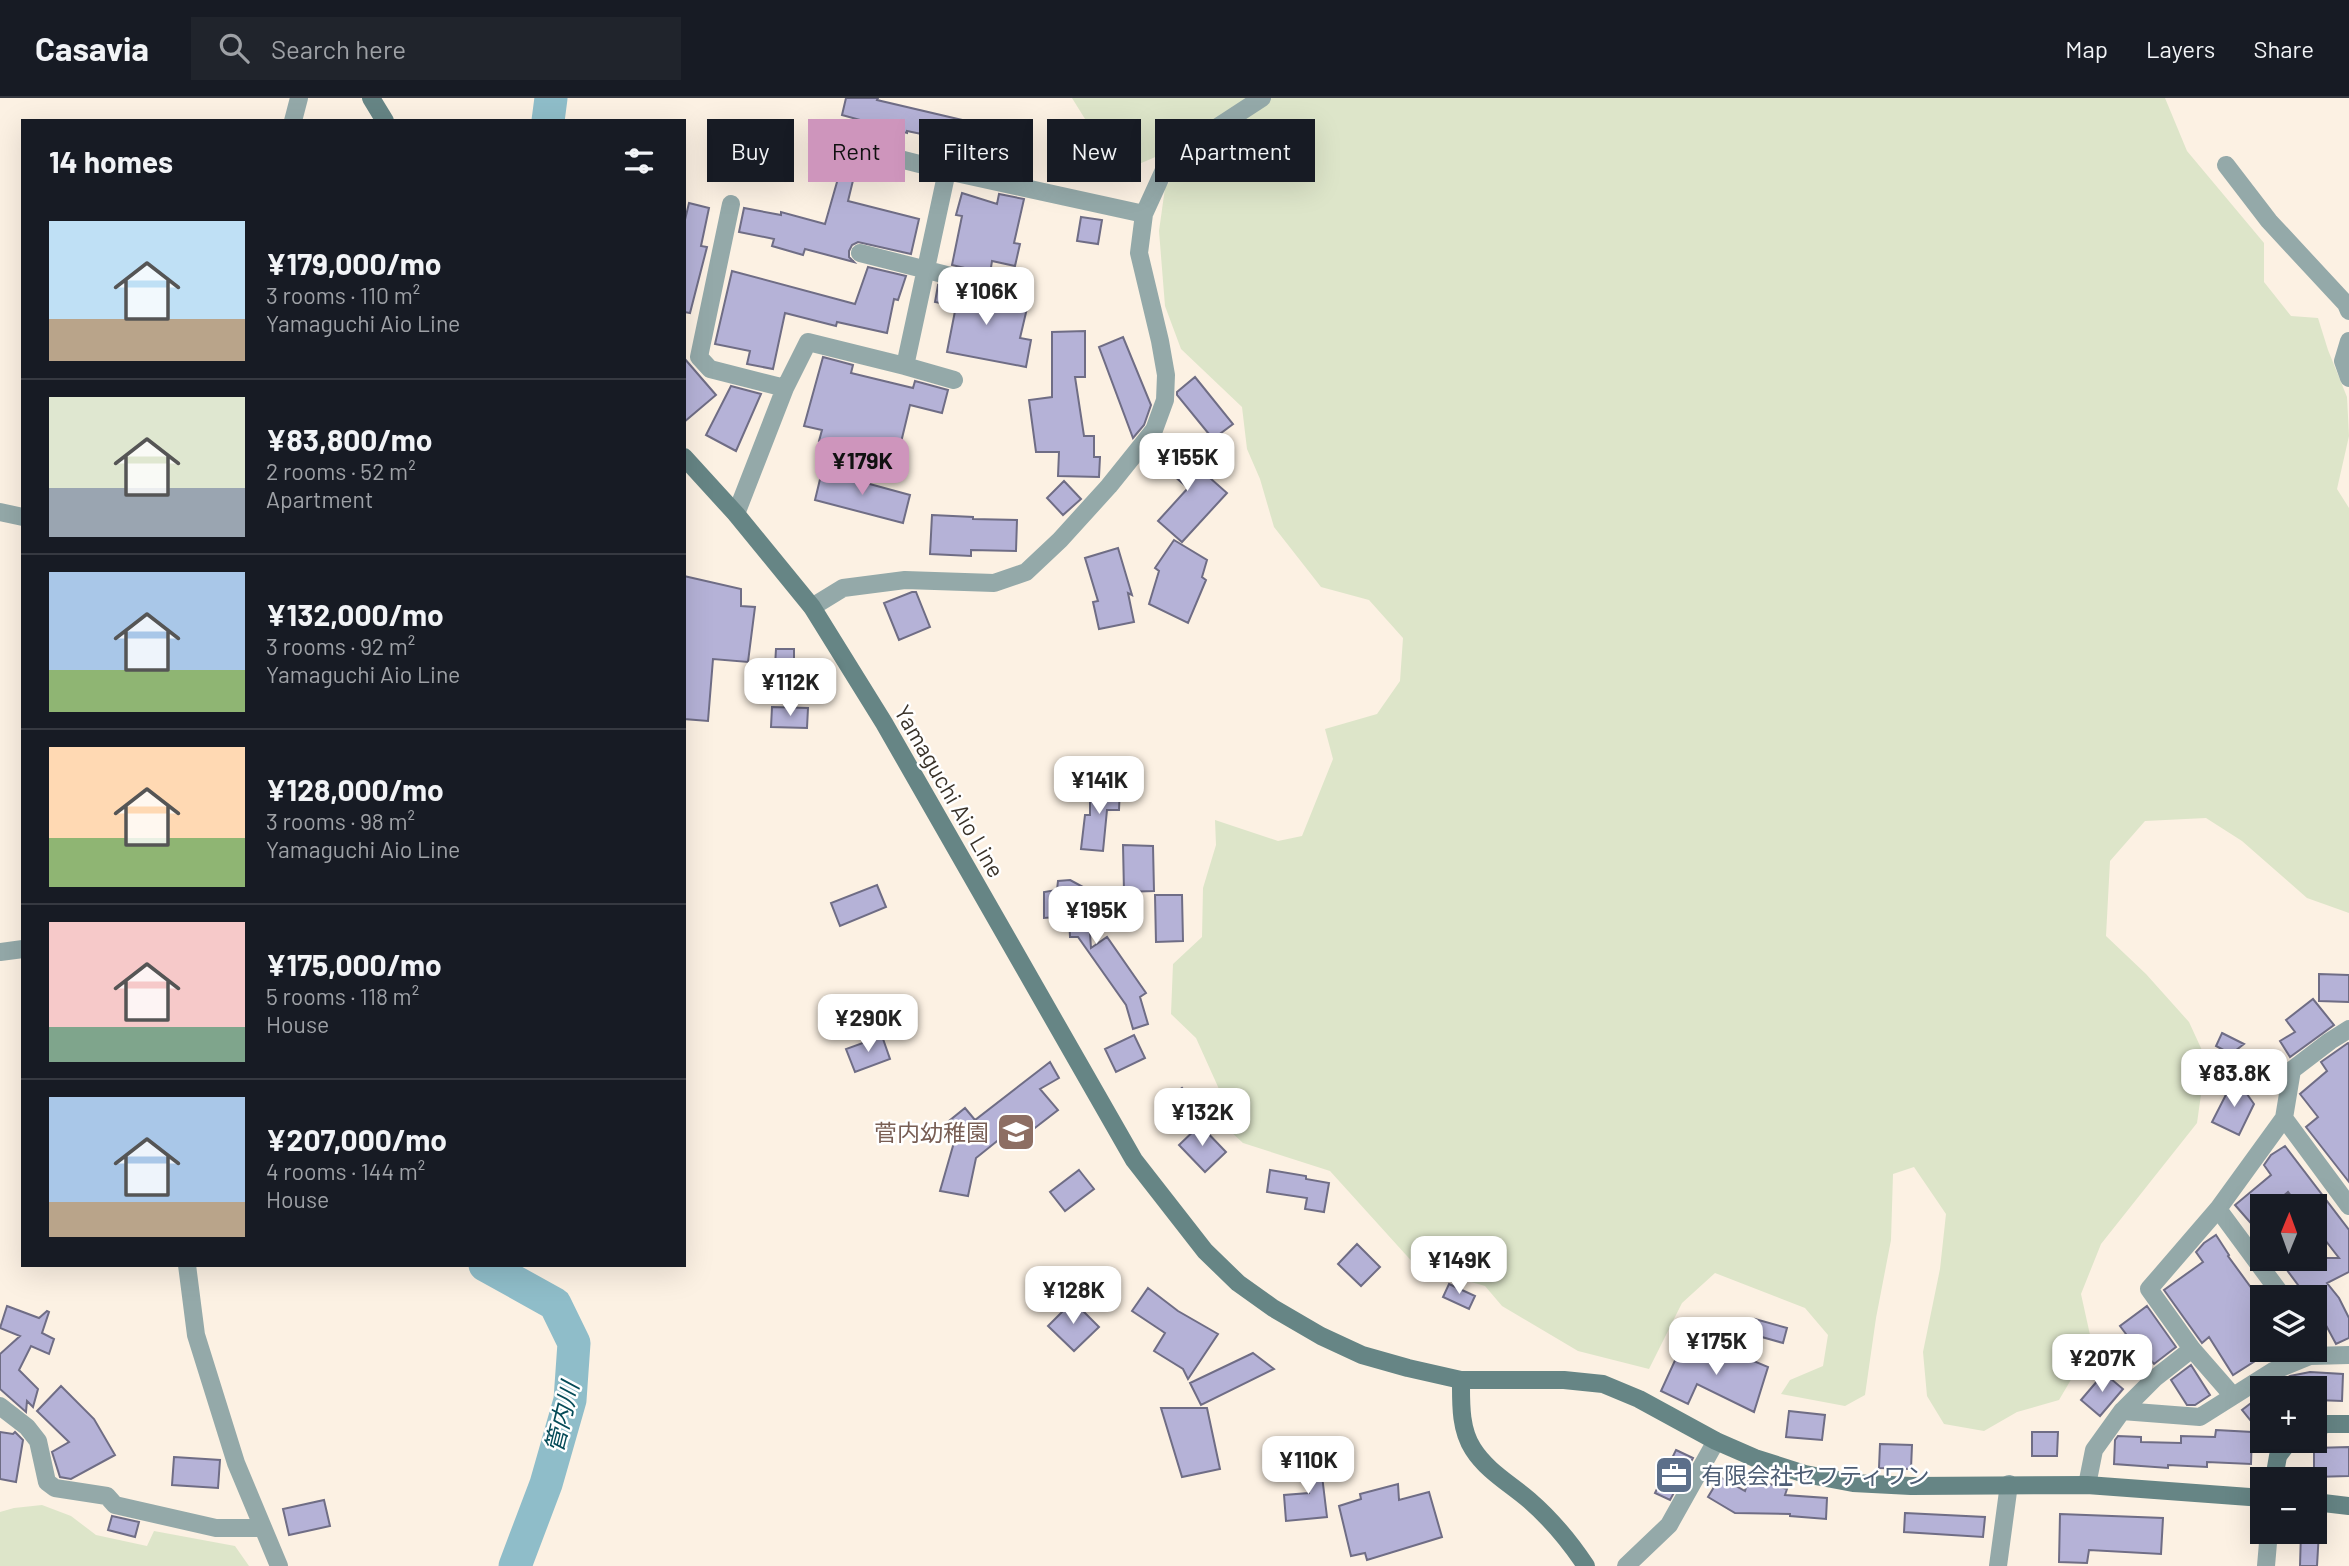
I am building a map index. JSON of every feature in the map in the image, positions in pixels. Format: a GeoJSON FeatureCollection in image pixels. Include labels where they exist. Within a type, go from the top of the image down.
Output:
{"type":"FeatureCollection","features":[{"type":"Feature","properties":{"kind":"main road"},"geometry":{"type":"LineString","coordinates":[[371,98],[384,119]]}},
{"type":"Feature","properties":{"kind":"main road","name":"Yamaguchi Aio Line"},"geometry":{"type":"LineString","coordinates":[[686,459],[736,514],[812,607],[884,723],[1134,1160],[1205,1251],[1238,1283],[1273,1308],[1321,1336],[1362,1355],[1408,1368],[1461,1380],[1564,1380],[1604,1384],[1755,1458],[1793,1470],[1853,1483],[1911,1486],[2087,1485],[2250,1496]]}},
{"type":"Feature","properties":{"kind":"main road"},"geometry":{"type":"LineString","coordinates":[[1461,1380],[1463,1423],[1471,1447],[1489,1470],[1530,1501],[1558,1528],[1586,1566]]}},
{"type":"Feature","properties":{"kind":"main road"},"geometry":{"type":"LineString","coordinates":[[2327,1423],[2349,1423]]}},
{"type":"Feature","properties":{"kind":"main road"},"geometry":{"type":"LineString","coordinates":[[2327,1503],[2349,1506]]}},
{"type":"Feature","properties":{"kind":"street"},"geometry":{"type":"LineString","coordinates":[[294,119],[299,98]]}},
{"type":"Feature","properties":{"kind":"street"},"geometry":{"type":"LineString","coordinates":[[812,607],[843,588],[905,580],[994,583],[1026,572],[1060,540],[1109,486],[1154,430],[1165,400],[1166,375],[1160,341],[1139,253],[1144,214],[1164,170],[1193,143],[1262,98]]}},
{"type":"Feature","properties":{"kind":"street"},"geometry":{"type":"LineString","coordinates":[[2226,165],[2269,221],[2346,304],[2349,311]]}},
{"type":"Feature","properties":{"kind":"street"},"geometry":{"type":"LineString","coordinates":[[905,366],[945,182]]}},
{"type":"Feature","properties":{"kind":"street"},"geometry":{"type":"LineString","coordinates":[[997,182],[1144,214]]}},
{"type":"Feature","properties":{"kind":"street"},"geometry":{"type":"LineString","coordinates":[[730,204],[699,357],[710,369],[785,387]]}},
{"type":"Feature","properties":{"kind":"street"},"geometry":{"type":"LineString","coordinates":[[860,253],[998,288]]}},
{"type":"Feature","properties":{"kind":"street"},"geometry":{"type":"LineString","coordinates":[[2349,341],[2343,361],[2349,378]]}},
{"type":"Feature","properties":{"kind":"street"},"geometry":{"type":"LineString","coordinates":[[736,514],[785,387],[808,342],[954,380]]}},
{"type":"Feature","properties":{"kind":"street"},"geometry":{"type":"LineString","coordinates":[[0,512],[21,517]]}},
{"type":"Feature","properties":{"kind":"street"},"geometry":{"type":"LineString","coordinates":[[0,952],[21,949]]}},
{"type":"Feature","properties":{"kind":"street"},"geometry":{"type":"LineString","coordinates":[[2233,1396],[2192,1349],[2149,1289],[2218,1209],[2284,1118],[2292,1070],[2349,1029]]}},
{"type":"Feature","properties":{"kind":"street"},"geometry":{"type":"LineString","coordinates":[[2284,1118],[2349,1206]]}},
{"type":"Feature","properties":{"kind":"street"},"geometry":{"type":"LineString","coordinates":[[2218,1209],[2274,1285]]}},
{"type":"Feature","properties":{"kind":"street"},"geometry":{"type":"LineString","coordinates":[[187,1267],[196,1335],[236,1463],[279,1566]]}},
{"type":"Feature","properties":{"kind":"street"},"geometry":{"type":"LineString","coordinates":[[2087,1485],[2094,1451],[2122,1411],[2155,1378],[2192,1349]]}},
{"type":"Feature","properties":{"kind":"street"},"geometry":{"type":"LineString","coordinates":[[2327,1353],[2349,1355]]}},
{"type":"Feature","properties":{"kind":"street"},"geometry":{"type":"LineString","coordinates":[[2122,1411],[2200,1417],[2291,1362]]}},
{"type":"Feature","properties":{"kind":"street"},"geometry":{"type":"LineString","coordinates":[[0,1406],[27,1427],[37,1441],[47,1482],[55,1488],[107,1496],[115,1505],[216,1528],[263,1528]]}},
{"type":"Feature","properties":{"kind":"street"},"geometry":{"type":"LineString","coordinates":[[1626,1566],[1669,1525],[1716,1441]]}},
{"type":"Feature","properties":{"kind":"street"},"geometry":{"type":"LineString","coordinates":[[1998,1566],[2009,1484]]}},
{"type":"Feature","properties":{"kind":"street"},"geometry":{"type":"LineString","coordinates":[[2266,1566],[2268,1544]]}},
{"type":"Feature","properties":{"kind":"green space"},"geometry":{"type":"Polygon","coordinates":[[[1072,98],[2165,98],[2187,151],[2264,243],[2264,282],[2291,316],[2318,318],[2347,397],[2349,436],[2337,489],[2349,508],[2349,913],[2307,898],[2242,841],[2206,818],[2145,821],[2110,861],[2106,936],[2146,974],[2189,1022],[2206,1059],[2197,1123],[2101,1244],[2081,1294],[2092,1344],[2059,1400],[2017,1412],[1984,1431],[1944,1424],[1927,1396],[1923,1352],[1940,1269],[1946,1214],[1914,1167],[1893,1174],[1891,1240],[1865,1395],[1845,1406],[1781,1394],[1790,1380],[1823,1366],[1828,1335],[1805,1308],[1715,1273],[1682,1303],[1649,1369],[1578,1351],[1502,1306],[1485,1286],[1416,1266],[1330,1171],[1243,1143],[1216,1118],[1219,1089],[1196,1038],[1171,1014],[1173,964],[1202,937],[1203,888],[1216,845],[1215,820],[1278,841],[1302,836],[1333,759],[1325,729],[1377,714],[1400,681],[1403,638],[1369,600],[1321,587],[1274,527],[1260,479],[1247,449],[1242,407],[1181,349],[1165,306],[1159,231],[1165,188],[1169,182],[1315,182],[1315,119],[1155,119],[1155,157],[1141,163],[1141,119],[1085,119],[1072,98]]]}},
{"type":"Feature","properties":{"kind":"green space"},"geometry":{"type":"Polygon","coordinates":[[[42,1505],[71,1516],[96,1535],[147,1546],[154,1531],[235,1546],[249,1566],[0,1566],[0,1512],[42,1505]]]}},
{"type":"Feature","properties":{"kind":"building"},"geometry":{"type":"Polygon","coordinates":[[[846,98],[878,98],[877,100],[958,119],[919,119],[919,133],[905,132],[905,119],[856,119],[842,115],[846,98]]]}},
{"type":"Feature","properties":{"kind":"building"},"geometry":{"type":"Polygon","coordinates":[[[837,182],[853,182],[848,201],[919,219],[911,254],[858,242],[852,245],[849,251],[849,257],[854,262],[805,249],[803,255],[772,246],[774,239],[739,232],[744,208],[781,215],[781,212],[825,224],[837,182]]]}},
{"type":"Feature","properties":{"kind":"building"},"geometry":{"type":"Polygon","coordinates":[[[962,193],[997,204],[999,194],[1024,199],[1014,243],[1020,244],[1015,266],[992,261],[990,274],[952,265],[962,216],[956,215],[962,193]]]}},
{"type":"Feature","properties":{"kind":"building"},"geometry":{"type":"Polygon","coordinates":[[[689,203],[709,208],[701,246],[707,247],[690,313],[686,312],[686,216],[689,203]]]}},
{"type":"Feature","properties":{"kind":"building"},"geometry":{"type":"Polygon","coordinates":[[[1081,217],[1102,220],[1098,244],[1077,241],[1081,217]]]}},
{"type":"Feature","properties":{"kind":"building"},"geometry":{"type":"Polygon","coordinates":[[[868,267],[906,276],[898,300],[894,299],[887,333],[837,322],[836,326],[785,313],[773,369],[747,364],[750,351],[715,344],[732,271],[855,304],[868,267]]]}},
{"type":"Feature","properties":{"kind":"building"},"geometry":{"type":"Polygon","coordinates":[[[938,285],[1028,304],[1020,338],[1031,340],[1026,367],[947,352],[956,306],[935,302],[938,285]]]}},
{"type":"Feature","properties":{"kind":"building"},"geometry":{"type":"Polygon","coordinates":[[[1085,331],[1085,377],[1075,377],[1084,436],[1094,436],[1094,457],[1100,457],[1099,477],[1058,476],[1059,452],[1036,452],[1029,400],[1052,397],[1052,332],[1085,331]]]}},
{"type":"Feature","properties":{"kind":"building"},"geometry":{"type":"Polygon","coordinates":[[[1123,337],[1151,405],[1144,425],[1133,438],[1099,347],[1123,337]]]}},
{"type":"Feature","properties":{"kind":"building"},"geometry":{"type":"Polygon","coordinates":[[[823,357],[853,365],[851,373],[913,388],[915,381],[948,390],[942,413],[910,405],[897,459],[819,441],[822,430],[804,426],[823,357]]]}},
{"type":"Feature","properties":{"kind":"building"},"geometry":{"type":"Polygon","coordinates":[[[686,360],[716,395],[686,420],[686,360]]]}},
{"type":"Feature","properties":{"kind":"building"},"geometry":{"type":"Polygon","coordinates":[[[1195,377],[1233,424],[1213,439],[1177,395],[1177,392],[1195,377]]]}},
{"type":"Feature","properties":{"kind":"building"},"geometry":{"type":"Polygon","coordinates":[[[731,386],[761,394],[736,451],[706,435],[731,386]]]}},
{"type":"Feature","properties":{"kind":"building"},"geometry":{"type":"Polygon","coordinates":[[[1167,440],[1227,493],[1182,542],[1158,521],[1188,488],[1152,457],[1167,440]]]}},
{"type":"Feature","properties":{"kind":"building"},"geometry":{"type":"Polygon","coordinates":[[[822,471],[910,495],[903,523],[815,500],[822,471]]]}},
{"type":"Feature","properties":{"kind":"building"},"geometry":{"type":"Polygon","coordinates":[[[1064,481],[1081,499],[1063,515],[1047,498],[1064,481]]]}},
{"type":"Feature","properties":{"kind":"building"},"geometry":{"type":"Polygon","coordinates":[[[932,515],[1017,520],[1016,551],[971,550],[971,556],[930,554],[932,515]]]}},
{"type":"Feature","properties":{"kind":"building"},"geometry":{"type":"Polygon","coordinates":[[[1174,540],[1207,560],[1202,577],[1206,580],[1188,623],[1149,604],[1159,571],[1155,568],[1174,540]]]}},
{"type":"Feature","properties":{"kind":"building"},"geometry":{"type":"Polygon","coordinates":[[[1118,548],[1132,595],[1128,593],[1134,622],[1099,629],[1093,602],[1098,601],[1085,558],[1118,548]]]}},
{"type":"Feature","properties":{"kind":"building"},"geometry":{"type":"Polygon","coordinates":[[[686,576],[741,589],[741,606],[755,607],[748,662],[713,659],[708,721],[686,719],[686,576]]]}},
{"type":"Feature","properties":{"kind":"building"},"geometry":{"type":"Polygon","coordinates":[[[916,592],[930,627],[899,640],[884,603],[916,592]]]}},
{"type":"Feature","properties":{"kind":"building"},"geometry":{"type":"Polygon","coordinates":[[[776,649],[794,649],[794,666],[775,666],[776,649]]]}},
{"type":"Feature","properties":{"kind":"building"},"geometry":{"type":"Polygon","coordinates":[[[772,707],[808,708],[807,728],[771,727],[772,707]]]}},
{"type":"Feature","properties":{"kind":"building"},"geometry":{"type":"Polygon","coordinates":[[[1090,786],[1120,787],[1119,810],[1107,810],[1103,851],[1081,849],[1085,815],[1090,815],[1090,786]]]}},
{"type":"Feature","properties":{"kind":"building"},"geometry":{"type":"Polygon","coordinates":[[[1123,845],[1153,846],[1154,891],[1124,892],[1123,845]]]}},
{"type":"Feature","properties":{"kind":"building"},"geometry":{"type":"Polygon","coordinates":[[[1070,880],[1087,889],[1091,948],[1107,937],[1146,993],[1140,997],[1148,1024],[1133,1029],[1126,1005],[1078,937],[1070,937],[1069,916],[1044,918],[1044,892],[1057,890],[1058,881],[1070,880]]]}},
{"type":"Feature","properties":{"kind":"building"},"geometry":{"type":"Polygon","coordinates":[[[877,885],[886,907],[840,926],[831,903],[877,885]]]}},
{"type":"Feature","properties":{"kind":"building"},"geometry":{"type":"Polygon","coordinates":[[[1155,895],[1182,895],[1183,941],[1156,942],[1155,895]]]}},
{"type":"Feature","properties":{"kind":"building"},"geometry":{"type":"Polygon","coordinates":[[[2319,974],[2349,975],[2349,1002],[2319,1001],[2319,974]]]}},
{"type":"Feature","properties":{"kind":"building"},"geometry":{"type":"Polygon","coordinates":[[[2313,999],[2334,1025],[2290,1057],[2280,1041],[2295,1032],[2286,1020],[2313,999]]]}},
{"type":"Feature","properties":{"kind":"building"},"geometry":{"type":"Polygon","coordinates":[[[2222,1033],[2244,1044],[2231,1054],[2216,1046],[2222,1033]]]}},
{"type":"Feature","properties":{"kind":"building"},"geometry":{"type":"Polygon","coordinates":[[[1134,1035],[1145,1058],[1116,1072],[1105,1049],[1134,1035]]]}},
{"type":"Feature","properties":{"kind":"building"},"geometry":{"type":"Polygon","coordinates":[[[882,1036],[890,1059],[855,1072],[846,1049],[882,1036]]]}},
{"type":"Feature","properties":{"kind":"building"},"geometry":{"type":"Polygon","coordinates":[[[2348,1043],[2349,1182],[2306,1127],[2318,1117],[2300,1094],[2327,1071],[2321,1062],[2348,1043]]]}},
{"type":"Feature","properties":{"kind":"building"},"geometry":{"type":"Polygon","coordinates":[[[1050,1062],[1059,1078],[1040,1089],[1058,1110],[1031,1131],[1022,1121],[976,1158],[968,1196],[940,1191],[957,1132],[949,1121],[965,1108],[975,1120],[1050,1062]]]}},
{"type":"Feature","properties":{"kind":"building"},"geometry":{"type":"Polygon","coordinates":[[[2235,1077],[2254,1104],[2239,1135],[2212,1122],[2235,1077]]]}},
{"type":"Feature","properties":{"kind":"building"},"geometry":{"type":"Polygon","coordinates":[[[1182,1088],[1200,1109],[1184,1122],[1166,1101],[1182,1088]]]}},
{"type":"Feature","properties":{"kind":"building"},"geometry":{"type":"Polygon","coordinates":[[[1200,1125],[1226,1152],[1205,1172],[1179,1145],[1200,1125]]]}},
{"type":"Feature","properties":{"kind":"building"},"geometry":{"type":"Polygon","coordinates":[[[2285,1146],[2322,1194],[2250,1194],[2250,1222],[2235,1205],[2271,1175],[2264,1165],[2271,1155],[2285,1146]]]}},
{"type":"Feature","properties":{"kind":"building"},"geometry":{"type":"Polygon","coordinates":[[[1079,1170],[1094,1189],[1065,1211],[1050,1192],[1079,1170]]]}},
{"type":"Feature","properties":{"kind":"building"},"geometry":{"type":"Polygon","coordinates":[[[1270,1170],[1329,1183],[1324,1212],[1305,1209],[1307,1198],[1267,1192],[1270,1170]]]}},
{"type":"Feature","properties":{"kind":"building"},"geometry":{"type":"Polygon","coordinates":[[[2328,1202],[2349,1230],[2349,1272],[2327,1283],[2339,1298],[2349,1318],[2349,1338],[2336,1344],[2327,1327],[2327,1285],[2298,1285],[2288,1271],[2327,1271],[2328,1258],[2339,1258],[2328,1244],[2328,1202]]]}},
{"type":"Feature","properties":{"kind":"building"},"geometry":{"type":"Polygon","coordinates":[[[2216,1235],[2250,1286],[2250,1362],[2254,1362],[2233,1375],[2209,1337],[2202,1343],[2164,1290],[2203,1262],[2196,1252],[2216,1235]]]}},
{"type":"Feature","properties":{"kind":"building"},"geometry":{"type":"Polygon","coordinates":[[[1357,1244],[1380,1267],[1361,1286],[1338,1264],[1357,1244]]]}},
{"type":"Feature","properties":{"kind":"building"},"geometry":{"type":"Polygon","coordinates":[[[1449,1284],[1475,1296],[1469,1309],[1443,1297],[1449,1284]]]}},
{"type":"Feature","properties":{"kind":"building"},"geometry":{"type":"Polygon","coordinates":[[[1148,1288],[1178,1311],[1218,1334],[1188,1379],[1183,1369],[1154,1351],[1165,1333],[1132,1311],[1148,1288]]]}},
{"type":"Feature","properties":{"kind":"building"},"geometry":{"type":"Polygon","coordinates":[[[1073,1301],[1099,1327],[1074,1351],[1048,1326],[1073,1301]]]}},
{"type":"Feature","properties":{"kind":"building"},"geometry":{"type":"Polygon","coordinates":[[[7,1306],[39,1318],[49,1312],[42,1333],[54,1339],[49,1354],[31,1346],[19,1370],[38,1389],[33,1407],[27,1401],[26,1412],[0,1389],[0,1354],[20,1336],[0,1328],[7,1306]]]}},
{"type":"Feature","properties":{"kind":"building"},"geometry":{"type":"Polygon","coordinates":[[[2147,1306],[2176,1347],[2154,1364],[2120,1326],[2147,1306]]]}},
{"type":"Feature","properties":{"kind":"building"},"geometry":{"type":"Polygon","coordinates":[[[1755,1319],[1787,1328],[1783,1343],[1751,1334],[1755,1319]]]}},
{"type":"Feature","properties":{"kind":"building"},"geometry":{"type":"Polygon","coordinates":[[[1682,1345],[1713,1360],[1716,1350],[1730,1351],[1768,1367],[1754,1412],[1697,1384],[1688,1404],[1661,1391],[1682,1345]]]}},
{"type":"Feature","properties":{"kind":"building"},"geometry":{"type":"Polygon","coordinates":[[[1253,1353],[1274,1369],[1201,1405],[1190,1383],[1253,1353]]]}},
{"type":"Feature","properties":{"kind":"building"},"geometry":{"type":"Polygon","coordinates":[[[2191,1365],[2210,1395],[2195,1405],[2187,1405],[2171,1380],[2191,1365]]]}},
{"type":"Feature","properties":{"kind":"building"},"geometry":{"type":"Polygon","coordinates":[[[2310,1372],[2343,1374],[2342,1401],[2327,1400],[2327,1376],[2290,1376],[2310,1372]]]}},
{"type":"Feature","properties":{"kind":"building"},"geometry":{"type":"Polygon","coordinates":[[[2104,1373],[2123,1389],[2100,1416],[2081,1400],[2104,1373]]]}},
{"type":"Feature","properties":{"kind":"building"},"geometry":{"type":"Polygon","coordinates":[[[61,1386],[94,1419],[115,1455],[71,1479],[60,1477],[52,1452],[69,1442],[37,1411],[61,1386]]]}},
{"type":"Feature","properties":{"kind":"building"},"geometry":{"type":"Polygon","coordinates":[[[2250,1404],[2250,1420],[2242,1410],[2250,1404]]]}},
{"type":"Feature","properties":{"kind":"building"},"geometry":{"type":"Polygon","coordinates":[[[1161,1408],[1207,1408],[1220,1469],[1182,1477],[1161,1408]]]}},
{"type":"Feature","properties":{"kind":"building"},"geometry":{"type":"Polygon","coordinates":[[[1789,1411],[1825,1415],[1822,1440],[1786,1437],[1789,1411]]]}},
{"type":"Feature","properties":{"kind":"building"},"geometry":{"type":"Polygon","coordinates":[[[2216,1430],[2250,1432],[2251,1464],[2207,1462],[2207,1467],[2168,1465],[2168,1468],[2114,1464],[2115,1440],[2118,1436],[2141,1437],[2141,1442],[2181,1443],[2181,1436],[2215,1437],[2216,1430]]]}},
{"type":"Feature","properties":{"kind":"building"},"geometry":{"type":"Polygon","coordinates":[[[0,1432],[15,1432],[23,1440],[16,1482],[0,1479],[0,1432]]]}},
{"type":"Feature","properties":{"kind":"building"},"geometry":{"type":"Polygon","coordinates":[[[2032,1432],[2058,1432],[2057,1456],[2032,1456],[2032,1432]]]}},
{"type":"Feature","properties":{"kind":"building"},"geometry":{"type":"Polygon","coordinates":[[[1880,1444],[1912,1445],[1911,1469],[1879,1468],[1880,1444]]]}},
{"type":"Feature","properties":{"kind":"building"},"geometry":{"type":"Polygon","coordinates":[[[2349,1447],[2349,1476],[2327,1477],[2327,1467],[2314,1467],[2314,1453],[2327,1453],[2327,1448],[2349,1447]]]}},
{"type":"Feature","properties":{"kind":"building"},"geometry":{"type":"Polygon","coordinates":[[[1676,1450],[1693,1458],[1670,1500],[1655,1493],[1676,1450]]]}},
{"type":"Feature","properties":{"kind":"building"},"geometry":{"type":"Polygon","coordinates":[[[174,1457],[220,1460],[218,1488],[172,1485],[174,1457]]]}},
{"type":"Feature","properties":{"kind":"building"},"geometry":{"type":"Polygon","coordinates":[[[1320,1459],[1327,1517],[1286,1521],[1284,1495],[1309,1493],[1304,1461],[1320,1459]]]}},
{"type":"Feature","properties":{"kind":"building"},"geometry":{"type":"Polygon","coordinates":[[[1720,1477],[1745,1491],[1749,1478],[1787,1489],[1785,1495],[1827,1498],[1826,1519],[1790,1514],[1735,1513],[1708,1497],[1720,1477]]]}},
{"type":"Feature","properties":{"kind":"building"},"geometry":{"type":"Polygon","coordinates":[[[1398,1484],[1399,1500],[1429,1492],[1442,1537],[1367,1560],[1365,1553],[1351,1556],[1339,1506],[1361,1499],[1360,1494],[1398,1484]]]}},
{"type":"Feature","properties":{"kind":"building"},"geometry":{"type":"Polygon","coordinates":[[[324,1500],[330,1526],[289,1535],[283,1509],[324,1500]]]}},
{"type":"Feature","properties":{"kind":"building"},"geometry":{"type":"Polygon","coordinates":[[[1905,1513],[1985,1517],[1983,1537],[1904,1532],[1905,1513]]]}},
{"type":"Feature","properties":{"kind":"building"},"geometry":{"type":"Polygon","coordinates":[[[2060,1514],[2163,1518],[2161,1554],[2089,1550],[2087,1563],[2059,1562],[2060,1514]]]}},
{"type":"Feature","properties":{"kind":"building"},"geometry":{"type":"Polygon","coordinates":[[[112,1516],[139,1522],[135,1537],[108,1530],[112,1516]]]}},
{"type":"Feature","properties":{"kind":"building"},"geometry":{"type":"Polygon","coordinates":[[[2301,1544],[2318,1544],[2317,1566],[2300,1566],[2301,1544]]]}},
{"type":"Feature","properties":{"kind":"waterway","name":"管内川"},"geometry":{"type":"LineString","coordinates":[[548,119],[551,98]]}},
{"type":"Feature","properties":{"kind":"waterway","name":"管内川"},"geometry":{"type":"LineString","coordinates":[[489,1267],[555,1304],[574,1343],[570,1400],[546,1484],[515,1566]]}},
{"type":"Feature","properties":{"kind":"place","name":"菅内幼稚園"},"geometry":{"type":"Point","coordinates":[1016,1132]}},
{"type":"Feature","properties":{"kind":"place","name":"有限会社セフティワン"},"geometry":{"type":"Point","coordinates":[1674,1475]}}]}
